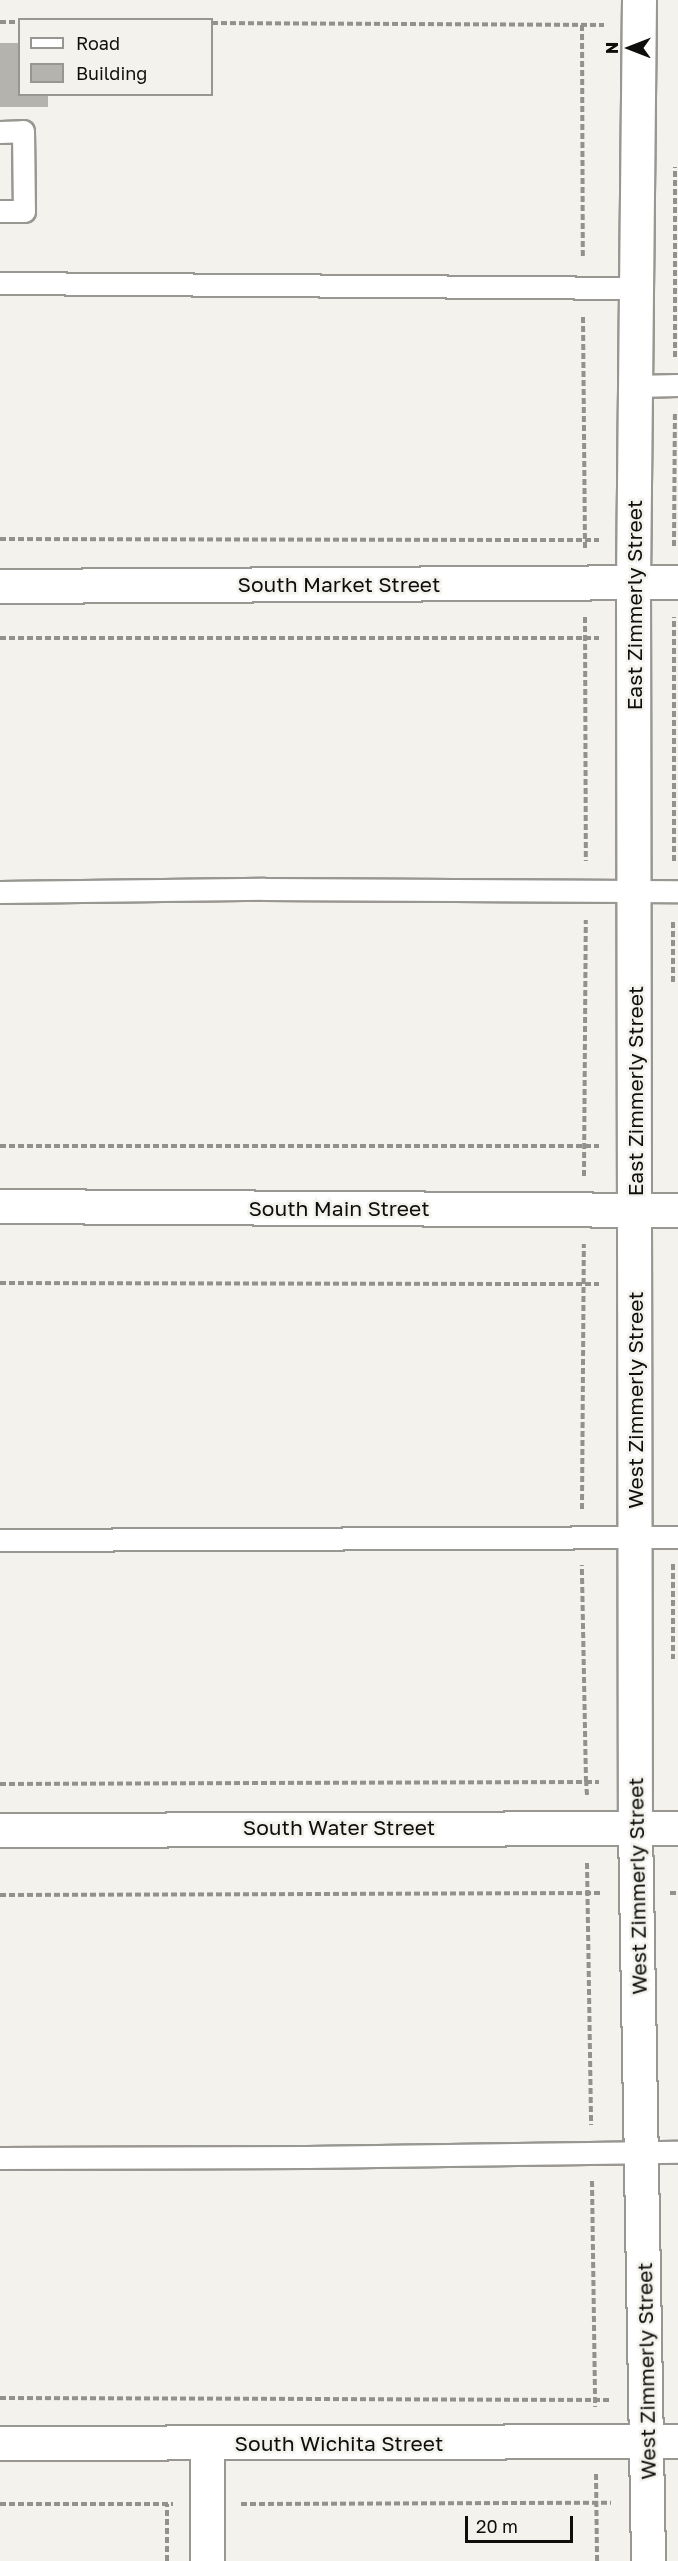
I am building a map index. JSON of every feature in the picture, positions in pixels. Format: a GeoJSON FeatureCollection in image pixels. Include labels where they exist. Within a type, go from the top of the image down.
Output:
{"type":"FeatureCollection","features":[{"type":"Feature","properties":{"kind":"street","name":"East Zimmerly Street"},"geometry":{"type":"LineString","coordinates":[[636,1210],[633,582],[639,13]]}},
{"type":"Feature","properties":{"kind":"street","name":"South Market Street"},"geometry":{"type":"LineString","coordinates":[[0,586],[676,582]]}},
{"type":"Feature","properties":{"kind":"street","name":"South Main Street"},"geometry":{"type":"LineString","coordinates":[[0,1206],[678,1210]]}},
{"type":"Feature","properties":{"kind":"street","name":"West Zimmerly Street"},"geometry":{"type":"LineString","coordinates":[[636,1210],[635,1828],[646,2400],[663,2441],[648,2503],[648,2561]]}},
{"type":"Feature","properties":{"kind":"street","name":"South Water Street"},"geometry":{"type":"LineString","coordinates":[[0,1830],[678,1828]]}},
{"type":"Feature","properties":{"kind":"street","name":"South Wichita Street"},"geometry":{"type":"LineString","coordinates":[[0,2443],[663,2441]]}},
{"type":"Feature","properties":{"kind":"street"},"geometry":{"type":"LineString","coordinates":[[207,2443],[207,2561]]}},
{"type":"Feature","properties":{"kind":"lane"},"geometry":{"type":"LineString","coordinates":[[0,132],[23,131],[24,211],[0,211]]}},
{"type":"Feature","properties":{"kind":"lane"},"geometry":{"type":"LineString","coordinates":[[0,283],[636,288]]}},
{"type":"Feature","properties":{"kind":"lane"},"geometry":{"type":"LineString","coordinates":[[635,386],[676,385]]}},
{"type":"Feature","properties":{"kind":"lane"},"geometry":{"type":"LineString","coordinates":[[0,892],[264,889],[676,891]]}},
{"type":"Feature","properties":{"kind":"lane"},"geometry":{"type":"LineString","coordinates":[[0,1540],[678,1537]]}},
{"type":"Feature","properties":{"kind":"lane"},"geometry":{"type":"LineString","coordinates":[[0,2158],[678,2152]]}},
{"type":"Feature","properties":{"kind":"path"},"geometry":{"type":"LineString","coordinates":[[213,23],[582,25],[639,13]]}},
{"type":"Feature","properties":{"kind":"path"},"geometry":{"type":"LineString","coordinates":[[0,22],[18,22]]}},
{"type":"Feature","properties":{"kind":"path"},"geometry":{"type":"LineString","coordinates":[[0,1784],[586,1782],[582,1537],[586,891],[582,25]]}},
{"type":"Feature","properties":{"kind":"path"},"geometry":{"type":"LineString","coordinates":[[673,982],[676,891],[675,165]]}},
{"type":"Feature","properties":{"kind":"path"},"geometry":{"type":"LineString","coordinates":[[0,539],[676,539]]}},
{"type":"Feature","properties":{"kind":"path"},"geometry":{"type":"LineString","coordinates":[[0,639],[676,638]]}},
{"type":"Feature","properties":{"kind":"path"},"geometry":{"type":"LineString","coordinates":[[0,1146],[636,1146]]}},
{"type":"Feature","properties":{"kind":"path"},"geometry":{"type":"LineString","coordinates":[[0,1283],[636,1284]]}},
{"type":"Feature","properties":{"kind":"path"},"geometry":{"type":"LineString","coordinates":[[0,1895],[678,1893]]}},
{"type":"Feature","properties":{"kind":"path"},"geometry":{"type":"LineString","coordinates":[[0,2398],[646,2400]]}},
{"type":"Feature","properties":{"kind":"path"},"geometry":{"type":"LineString","coordinates":[[0,2504],[648,2503]]}},
{"type":"Feature","properties":{"kind":"path"},"geometry":{"type":"LineString","coordinates":[[166,2561],[167,2504]]}},
{"type":"Feature","properties":{"kind":"building"},"geometry":{"type":"Polygon","coordinates":[[[0,43],[18,43],[18,96],[48,96],[48,107],[0,107],[0,43]]]}}]}
